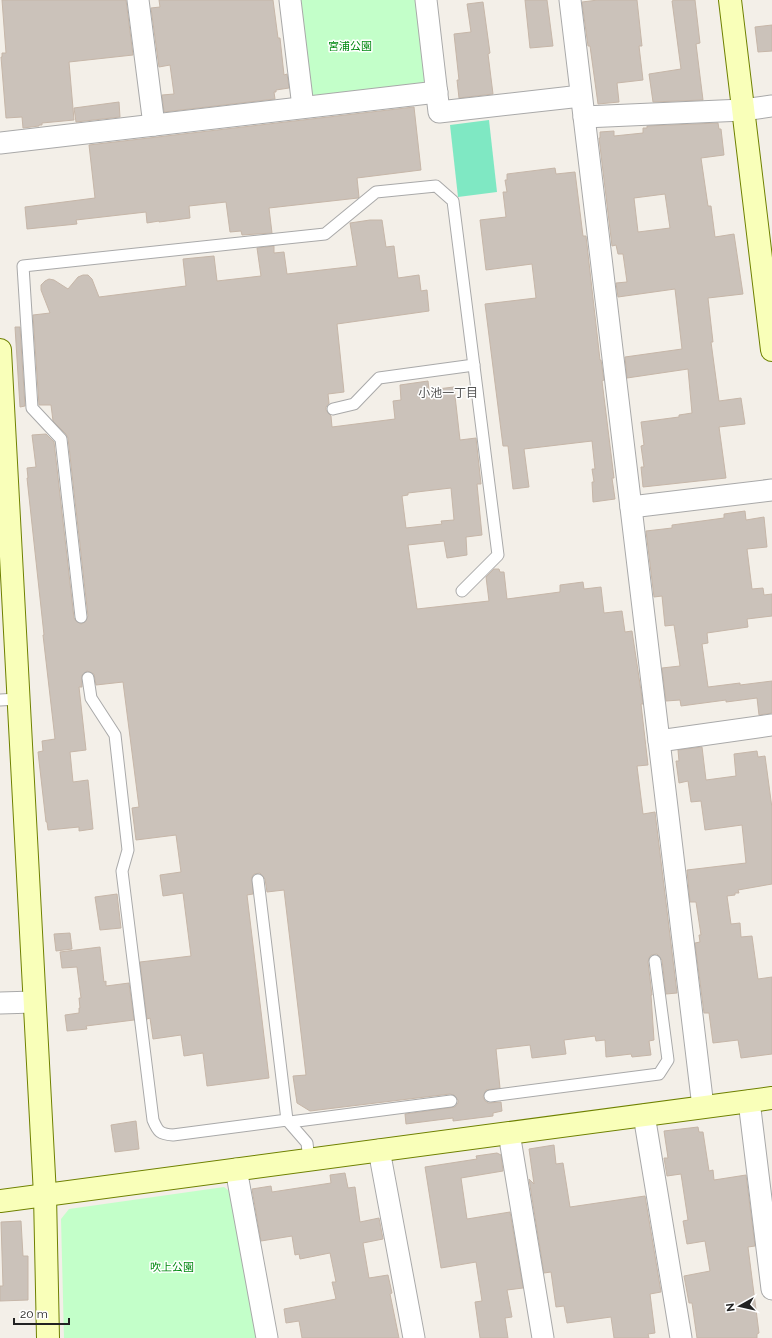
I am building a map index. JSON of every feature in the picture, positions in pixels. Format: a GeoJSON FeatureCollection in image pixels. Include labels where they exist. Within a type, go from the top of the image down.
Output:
{"type":"FeatureCollection","features":[{"type":"Feature","properties":{"kind":"street"},"geometry":{"type":"LineString","coordinates":[[138,0],[154,125]]}},
{"type":"Feature","properties":{"kind":"street"},"geometry":{"type":"LineString","coordinates":[[290,0],[303,107]]}},
{"type":"Feature","properties":{"kind":"street"},"geometry":{"type":"LineString","coordinates":[[429,0],[439,112],[581,96]]}},
{"type":"Feature","properties":{"kind":"street"},"geometry":{"type":"LineString","coordinates":[[570,0],[703,1107]]}},
{"type":"Feature","properties":{"kind":"street"},"geometry":{"type":"LineString","coordinates":[[730,0],[772,350]]}},
{"type":"Feature","properties":{"kind":"street"},"geometry":{"type":"LineString","coordinates":[[0,143],[437,92]]}},
{"type":"Feature","properties":{"kind":"street"},"geometry":{"type":"LineString","coordinates":[[584,117],[743,110],[772,106]]}},
{"type":"Feature","properties":{"kind":"street"},"geometry":{"type":"LineString","coordinates":[[0,350],[9,700],[34,1002],[45,1195],[48,1338]]}},
{"type":"Feature","properties":{"kind":"street"},"geometry":{"type":"LineString","coordinates":[[631,507],[772,490]]}},
{"type":"Feature","properties":{"kind":"street"},"geometry":{"type":"LineString","coordinates":[[659,741],[772,725]]}},
{"type":"Feature","properties":{"kind":"street"},"geometry":{"type":"LineString","coordinates":[[0,1003],[34,1002]]}},
{"type":"Feature","properties":{"kind":"street"},"geometry":{"type":"LineString","coordinates":[[0,1201],[772,1098]]}},
{"type":"Feature","properties":{"kind":"street"},"geometry":{"type":"LineString","coordinates":[[749,1102],[772,1289]]}},
{"type":"Feature","properties":{"kind":"street"},"geometry":{"type":"LineString","coordinates":[[644,1116],[681,1338]]}},
{"type":"Feature","properties":{"kind":"street"},"geometry":{"type":"LineString","coordinates":[[509,1133],[543,1338]]}},
{"type":"Feature","properties":{"kind":"street"},"geometry":{"type":"LineString","coordinates":[[379,1150],[414,1338]]}},
{"type":"Feature","properties":{"kind":"street"},"geometry":{"type":"LineString","coordinates":[[236,1169],[267,1338]]}},
{"type":"Feature","properties":{"kind":"lane"},"geometry":{"type":"LineString","coordinates":[[81,617],[61,439],[32,408],[23,266],[325,234],[376,192],[436,186],[453,200],[498,555],[462,591]]}},
{"type":"Feature","properties":{"kind":"lane"},"geometry":{"type":"LineString","coordinates":[[333,409],[354,404],[379,378],[474,365]]}},
{"type":"Feature","properties":{"kind":"lane"},"geometry":{"type":"LineString","coordinates":[[88,678],[91,698],[114,735],[128,850],[122,871],[153,1120],[157,1129],[164,1134],[173,1135],[451,1101]]}},
{"type":"Feature","properties":{"kind":"lane"},"geometry":{"type":"LineString","coordinates":[[258,880],[288,1121],[307,1143],[310,1160]]}},
{"type":"Feature","properties":{"kind":"lane"},"geometry":{"type":"LineString","coordinates":[[490,1096],[659,1074],[668,1060],[655,961]]}},
{"type":"Feature","properties":{"kind":"green space","name":"宮浦公園"},"geometry":{"type":"Polygon","coordinates":[[[297,0],[417,0],[427,77],[422,84],[315,97],[308,91],[297,0]]]}},
{"type":"Feature","properties":{"kind":"green space"},"geometry":{"type":"Polygon","coordinates":[[[489,120],[497,192],[458,197],[450,125],[489,120]]]}},
{"type":"Feature","properties":{"kind":"green space","name":"吹上公園"},"geometry":{"type":"Polygon","coordinates":[[[224,1187],[232,1193],[259,1338],[64,1338],[61,1219],[69,1209],[224,1187]]]}},
{"type":"Feature","properties":{"kind":"building"},"geometry":{"type":"Polygon","coordinates":[[[2,0],[126,0],[133,55],[69,62],[74,120],[42,123],[42,125],[39,126],[23,128],[22,117],[6,118],[1,57],[2,53],[6,53],[2,0]]]}},
{"type":"Feature","properties":{"kind":"building"},"geometry":{"type":"Polygon","coordinates":[[[159,0],[273,0],[278,38],[280,38],[284,75],[287,74],[289,88],[276,90],[276,92],[274,92],[275,99],[164,112],[162,95],[174,94],[170,65],[159,67],[151,8],[160,7],[159,0]]]}},
{"type":"Feature","properties":{"kind":"building"},"geometry":{"type":"Polygon","coordinates":[[[525,0],[547,0],[553,46],[530,48],[525,0]]]}},
{"type":"Feature","properties":{"kind":"building"},"geometry":{"type":"Polygon","coordinates":[[[598,0],[637,0],[642,46],[639,46],[643,80],[617,83],[619,102],[598,104],[582,2],[598,0]]]}},
{"type":"Feature","properties":{"kind":"building"},"geometry":{"type":"Polygon","coordinates":[[[695,0],[700,43],[696,44],[703,100],[653,102],[649,74],[681,69],[672,1],[695,0]]]}},
{"type":"Feature","properties":{"kind":"building"},"geometry":{"type":"Polygon","coordinates":[[[483,2],[490,53],[488,54],[493,94],[459,98],[457,80],[459,80],[454,34],[471,32],[467,4],[483,2]]]}},
{"type":"Feature","properties":{"kind":"building"},"geometry":{"type":"Polygon","coordinates":[[[772,25],[772,51],[758,52],[755,27],[772,25]]]}},
{"type":"Feature","properties":{"kind":"building"},"geometry":{"type":"Polygon","coordinates":[[[119,102],[120,117],[76,122],[74,108],[119,102]]]}},
{"type":"Feature","properties":{"kind":"building"},"geometry":{"type":"Polygon","coordinates":[[[414,107],[421,170],[357,178],[358,198],[269,208],[272,233],[242,235],[241,231],[230,232],[226,202],[189,206],[190,218],[147,223],[146,212],[76,220],[77,224],[27,229],[25,207],[95,198],[89,145],[414,107]]]}},
{"type":"Feature","properties":{"kind":"building"},"geometry":{"type":"Polygon","coordinates":[[[718,123],[719,129],[721,129],[724,155],[701,158],[708,206],[711,206],[715,237],[734,234],[743,294],[708,298],[713,342],[711,342],[719,401],[741,398],[745,424],[719,427],[726,478],[643,487],[641,467],[644,467],[641,446],[644,445],[641,422],[679,417],[679,415],[692,413],[688,369],[627,378],[625,357],[682,349],[675,289],[618,297],[616,283],[627,282],[623,254],[618,254],[616,245],[612,246],[599,138],[600,132],[614,131],[614,136],[643,133],[643,128],[647,128],[647,126],[718,123]],[[665,194],[634,198],[638,232],[670,228],[665,194]]]}},
{"type":"Feature","properties":{"kind":"building"},"geometry":{"type":"Polygon","coordinates":[[[555,168],[556,174],[575,172],[583,236],[586,236],[600,360],[604,380],[602,381],[614,478],[612,478],[615,499],[593,502],[592,482],[594,482],[592,469],[595,469],[592,441],[524,449],[529,487],[513,489],[508,446],[503,446],[485,304],[536,298],[532,264],[486,270],[480,220],[506,217],[503,192],[507,192],[505,180],[507,180],[507,174],[555,168]]]}},
{"type":"Feature","properties":{"kind":"building"},"geometry":{"type":"Polygon","coordinates":[[[382,220],[386,247],[394,246],[398,278],[419,275],[421,291],[427,290],[429,311],[337,324],[344,392],[328,394],[329,403],[326,410],[331,416],[332,427],[395,419],[393,401],[401,400],[400,385],[428,381],[429,390],[454,387],[460,440],[476,438],[481,484],[477,484],[482,535],[466,537],[467,555],[447,558],[444,541],[408,545],[417,609],[489,601],[486,577],[494,569],[499,569],[500,572],[504,572],[507,599],[560,592],[560,585],[583,582],[584,589],[601,587],[604,613],[622,611],[625,632],[632,631],[643,704],[641,704],[648,765],[637,766],[643,814],[655,812],[677,993],[666,994],[662,960],[657,954],[651,955],[648,962],[652,995],[654,1040],[649,1041],[651,1055],[632,1057],[631,1054],[606,1057],[605,1040],[596,1041],[595,1036],[564,1040],[566,1054],[532,1058],[530,1045],[496,1049],[500,1088],[486,1090],[483,1097],[488,1103],[501,1102],[502,1111],[493,1113],[493,1116],[453,1121],[453,1118],[406,1124],[405,1114],[455,1107],[458,1100],[454,1095],[450,1094],[310,1111],[297,1103],[293,1076],[306,1075],[284,890],[267,892],[265,879],[260,873],[254,874],[252,877],[253,894],[247,895],[269,1078],[207,1086],[203,1053],[184,1056],[181,1035],[153,1039],[150,1018],[147,1019],[140,962],[191,956],[183,893],[163,896],[160,875],[181,872],[176,835],[136,840],[132,808],[139,807],[123,682],[96,685],[94,674],[87,671],[82,675],[82,687],[79,687],[86,750],[70,752],[73,782],[88,780],[93,829],[79,831],[79,827],[48,830],[46,822],[38,752],[43,751],[42,741],[55,739],[27,478],[27,468],[36,467],[32,435],[46,434],[54,442],[74,618],[81,624],[85,622],[88,616],[68,438],[53,421],[51,405],[39,405],[33,315],[50,313],[41,290],[41,285],[49,279],[54,280],[68,289],[78,277],[88,275],[92,279],[99,297],[186,286],[183,259],[214,256],[217,281],[261,276],[257,248],[274,246],[274,253],[284,252],[287,274],[357,266],[350,223],[382,220]],[[451,488],[408,493],[408,495],[402,496],[406,528],[442,524],[441,521],[454,520],[451,488]]]}},
{"type":"Feature","properties":{"kind":"building"},"geometry":{"type":"Polygon","coordinates":[[[15,327],[20,327],[25,406],[20,407],[15,327]]]}},
{"type":"Feature","properties":{"kind":"building"},"geometry":{"type":"Polygon","coordinates":[[[745,511],[746,520],[764,517],[767,547],[747,549],[752,589],[763,588],[764,595],[772,594],[772,616],[747,619],[748,627],[707,633],[708,643],[702,644],[708,687],[772,681],[772,713],[759,715],[757,698],[726,702],[726,700],[681,706],[680,700],[666,701],[662,668],[680,666],[674,625],[665,626],[662,596],[654,597],[646,531],[672,528],[672,525],[724,518],[724,514],[745,511]]]}},
{"type":"Feature","properties":{"kind":"building"},"geometry":{"type":"Polygon","coordinates":[[[702,747],[706,780],[736,776],[734,754],[757,751],[758,757],[765,756],[772,808],[772,884],[738,890],[739,893],[727,896],[731,924],[740,923],[741,937],[752,936],[758,979],[772,977],[772,1054],[741,1058],[738,1040],[713,1043],[709,1013],[704,1013],[695,943],[700,942],[699,935],[701,935],[696,902],[690,902],[687,870],[746,863],[742,825],[705,830],[701,801],[691,802],[688,781],[679,783],[676,761],[679,761],[678,750],[702,747]]]}},
{"type":"Feature","properties":{"kind":"building"},"geometry":{"type":"Polygon","coordinates":[[[117,894],[121,928],[100,930],[95,897],[117,894]]]}},
{"type":"Feature","properties":{"kind":"building"},"geometry":{"type":"Polygon","coordinates":[[[70,933],[72,949],[56,951],[54,934],[70,933]]]}},
{"type":"Feature","properties":{"kind":"building"},"geometry":{"type":"Polygon","coordinates":[[[100,947],[104,982],[106,981],[106,986],[129,983],[134,1020],[86,1026],[87,1029],[67,1031],[65,1015],[79,1013],[79,998],[81,998],[77,967],[62,968],[60,952],[100,947]]]}},
{"type":"Feature","properties":{"kind":"building"},"geometry":{"type":"Polygon","coordinates":[[[136,1121],[139,1149],[115,1152],[111,1125],[136,1121]]]}},
{"type":"Feature","properties":{"kind":"building"},"geometry":{"type":"Polygon","coordinates":[[[698,1127],[699,1132],[703,1132],[709,1171],[713,1170],[714,1180],[746,1175],[755,1246],[748,1247],[759,1333],[757,1334],[757,1338],[697,1338],[692,1303],[689,1303],[684,1276],[710,1271],[705,1241],[687,1244],[683,1221],[688,1220],[681,1174],[667,1176],[664,1158],[668,1158],[664,1131],[698,1127]]]}},
{"type":"Feature","properties":{"kind":"building"},"geometry":{"type":"Polygon","coordinates":[[[554,1145],[556,1164],[563,1163],[570,1207],[645,1196],[661,1292],[650,1294],[655,1333],[648,1334],[649,1338],[614,1338],[611,1317],[567,1323],[564,1306],[556,1307],[551,1272],[544,1273],[529,1179],[534,1184],[529,1149],[554,1145]]]}},
{"type":"Feature","properties":{"kind":"building"},"geometry":{"type":"Polygon","coordinates":[[[497,1153],[501,1155],[503,1171],[461,1178],[467,1219],[510,1212],[523,1288],[507,1290],[512,1317],[505,1318],[508,1338],[480,1338],[475,1302],[482,1301],[476,1262],[441,1268],[425,1167],[477,1159],[476,1156],[497,1153]]]}},
{"type":"Feature","properties":{"kind":"building"},"geometry":{"type":"Polygon","coordinates":[[[345,1173],[348,1188],[355,1187],[360,1222],[379,1218],[383,1239],[363,1243],[369,1278],[388,1275],[392,1293],[390,1294],[399,1338],[302,1338],[299,1321],[286,1323],[284,1309],[336,1299],[332,1282],[336,1282],[330,1253],[300,1259],[299,1254],[295,1255],[292,1236],[261,1241],[252,1189],[271,1186],[272,1192],[331,1183],[330,1175],[345,1173]]]}},
{"type":"Feature","properties":{"kind":"building"},"geometry":{"type":"Polygon","coordinates":[[[21,1221],[23,1256],[28,1256],[28,1300],[0,1301],[0,1286],[3,1286],[1,1222],[21,1221]]]}},
{"type":"Feature","properties":{"kind":"district","name":"小池一丁目"},"geometry":{"type":"Point","coordinates":[448,393]}}]}
